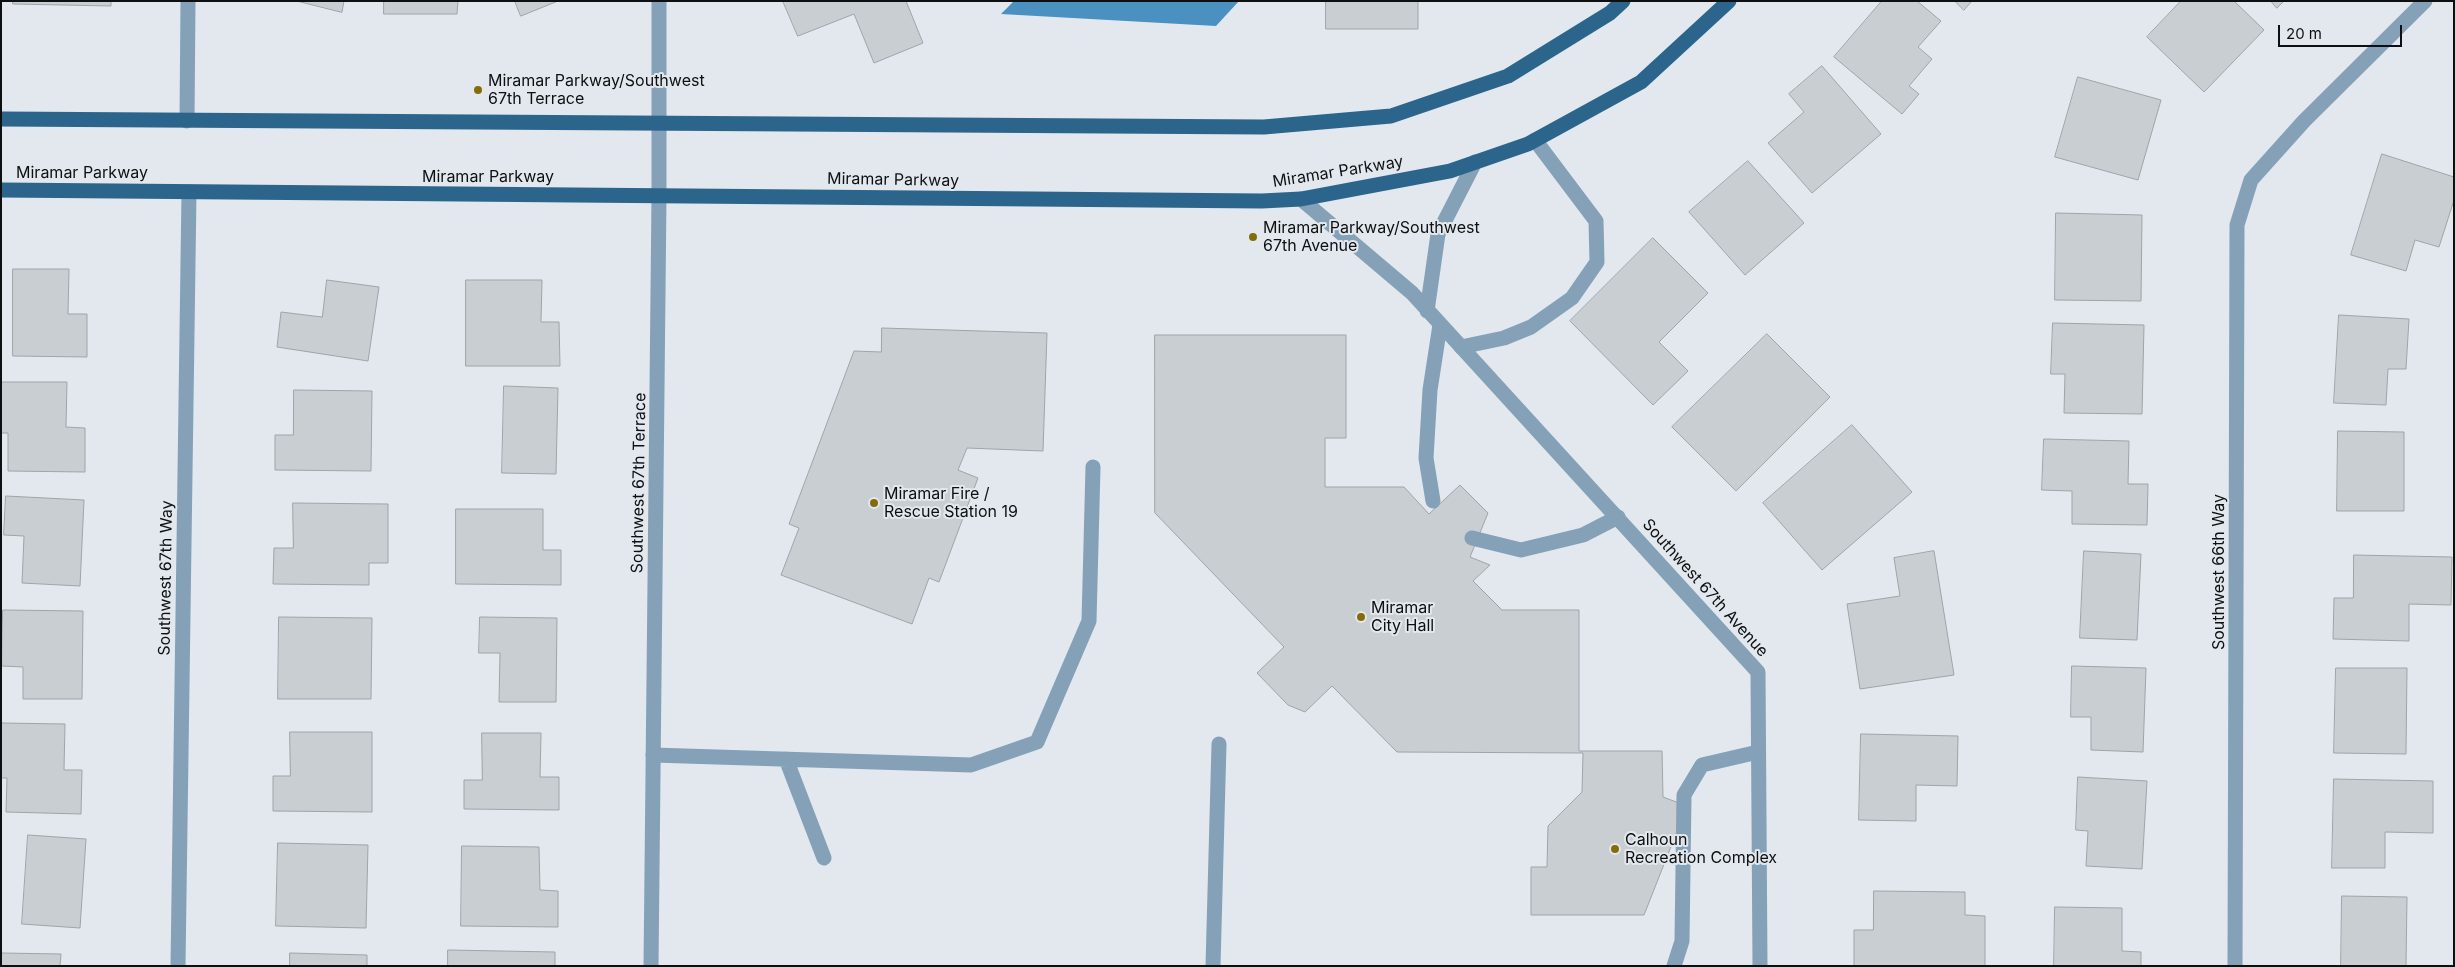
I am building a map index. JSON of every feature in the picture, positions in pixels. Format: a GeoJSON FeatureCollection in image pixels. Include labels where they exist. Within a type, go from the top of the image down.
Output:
{"type":"FeatureCollection","features":[{"type":"Feature","properties":{"kind":"main road"},"geometry":{"type":"LineString","coordinates":[[1,119],[1264,127],[1391,116],[1508,76],[1610,13],[1623,1]]}},
{"type":"Feature","properties":{"kind":"main road","name":"Miramar Parkway"},"geometry":{"type":"LineString","coordinates":[[1,190],[1252,201],[1301,199],[1450,171],[1536,140],[1642,82],[1729,1]]}},
{"type":"Feature","properties":{"kind":"street"},"geometry":{"type":"LineString","coordinates":[[187,120],[188,1]]}},
{"type":"Feature","properties":{"kind":"street","name":"Southwest 67th Terrace"},"geometry":{"type":"LineString","coordinates":[[651,966],[659,196],[659,1]]}},
{"type":"Feature","properties":{"kind":"street","name":"Southwest 66th Way"},"geometry":{"type":"LineString","coordinates":[[2235,966],[2237,225],[2251,180],[2304,121],[2425,1]]}},
{"type":"Feature","properties":{"kind":"street"},"geometry":{"type":"LineString","coordinates":[[1461,348],[1504,338],[1531,326],[1572,298],[1597,262],[1596,221],[1536,140]]}},
{"type":"Feature","properties":{"kind":"street"},"geometry":{"type":"LineString","coordinates":[[1428,311],[1438,234],[1475,162]]}},
{"type":"Feature","properties":{"kind":"street","name":"Southwest 67th Way"},"geometry":{"type":"LineString","coordinates":[[178,966],[189,192]]}},
{"type":"Feature","properties":{"kind":"street","name":"Southwest 67th Avenue"},"geometry":{"type":"LineString","coordinates":[[1301,199],[1412,294],[1758,672],[1760,966]]}},
{"type":"Feature","properties":{"kind":"street"},"geometry":{"type":"LineString","coordinates":[[1433,502],[1426,458],[1430,390],[1440,325]]}},
{"type":"Feature","properties":{"kind":"street"},"geometry":{"type":"LineString","coordinates":[[653,755],[971,765],[1037,742],[1089,621],[1093,467]]}},
{"type":"Feature","properties":{"kind":"street"},"geometry":{"type":"LineString","coordinates":[[1472,538],[1521,550],[1583,535],[1618,517]]}},
{"type":"Feature","properties":{"kind":"street"},"geometry":{"type":"LineString","coordinates":[[1213,966],[1219,744]]}},
{"type":"Feature","properties":{"kind":"street"},"geometry":{"type":"LineString","coordinates":[[1674,966],[1682,941],[1684,795],[1702,765],[1758,752]]}},
{"type":"Feature","properties":{"kind":"street"},"geometry":{"type":"LineString","coordinates":[[786,759],[824,858]]}},
{"type":"Feature","properties":{"kind":"water"},"geometry":{"type":"Polygon","coordinates":[[[1014,1],[1239,1],[1216,26],[1001,14],[1014,1]]]}},
{"type":"Feature","properties":{"kind":"building"},"geometry":{"type":"Polygon","coordinates":[[[13,1],[111,1],[111,6],[13,4],[13,1]]]}},
{"type":"Feature","properties":{"kind":"building"},"geometry":{"type":"Polygon","coordinates":[[[297,1],[344,1],[342,12],[297,1]]]}},
{"type":"Feature","properties":{"kind":"building"},"geometry":{"type":"Polygon","coordinates":[[[384,1],[458,1],[457,14],[384,14],[384,1]]]}},
{"type":"Feature","properties":{"kind":"building"},"geometry":{"type":"Polygon","coordinates":[[[515,1],[558,1],[521,16],[515,1]]]}},
{"type":"Feature","properties":{"kind":"building"},"geometry":{"type":"Polygon","coordinates":[[[783,1],[906,1],[923,43],[874,63],[854,14],[798,36],[783,1]]]}},
{"type":"Feature","properties":{"kind":"building"},"geometry":{"type":"Polygon","coordinates":[[[1326,1],[1418,1],[1418,29],[1326,29],[1326,1]]]}},
{"type":"Feature","properties":{"kind":"building"},"geometry":{"type":"Polygon","coordinates":[[[1882,1],[1917,1],[1941,21],[1918,47],[1932,59],[1909,86],[1919,94],[1902,114],[1834,57],[1882,1]]]}},
{"type":"Feature","properties":{"kind":"building"},"geometry":{"type":"Polygon","coordinates":[[[1955,1],[1972,1],[1964,10],[1955,1]]]}},
{"type":"Feature","properties":{"kind":"building"},"geometry":{"type":"Polygon","coordinates":[[[2181,1],[2234,1],[2264,30],[2204,92],[2147,37],[2181,1]]]}},
{"type":"Feature","properties":{"kind":"building"},"geometry":{"type":"Polygon","coordinates":[[[2271,1],[2284,1],[2277,8],[2271,1]]]}},
{"type":"Feature","properties":{"kind":"building"},"geometry":{"type":"Polygon","coordinates":[[[1822,66],[1881,134],[1812,193],[1768,143],[1804,112],[1789,94],[1822,66]]]}},
{"type":"Feature","properties":{"kind":"building"},"geometry":{"type":"Polygon","coordinates":[[[2078,77],[2161,100],[2138,180],[2055,157],[2078,77]]]}},
{"type":"Feature","properties":{"kind":"building"},"geometry":{"type":"Polygon","coordinates":[[[2382,154],[2454,177],[2454,200],[2439,247],[2415,240],[2406,271],[2351,255],[2382,154]]]}},
{"type":"Feature","properties":{"kind":"building"},"geometry":{"type":"Polygon","coordinates":[[[1748,161],[1804,223],[1745,275],[1689,212],[1748,161]]]}},
{"type":"Feature","properties":{"kind":"building"},"geometry":{"type":"Polygon","coordinates":[[[2056,213],[2142,215],[2141,301],[2055,300],[2056,213]]]}},
{"type":"Feature","properties":{"kind":"building"},"geometry":{"type":"Polygon","coordinates":[[[1653,238],[1708,293],[1659,342],[1688,371],[1653,405],[1570,321],[1653,238]]]}},
{"type":"Feature","properties":{"kind":"building"},"geometry":{"type":"Polygon","coordinates":[[[13,269],[69,269],[68,314],[87,314],[87,357],[13,356],[13,269]]]}},
{"type":"Feature","properties":{"kind":"building"},"geometry":{"type":"Polygon","coordinates":[[[327,280],[379,287],[368,361],[277,347],[281,312],[322,317],[327,280]]]}},
{"type":"Feature","properties":{"kind":"building"},"geometry":{"type":"Polygon","coordinates":[[[466,280],[542,280],[541,322],[559,322],[560,366],[466,366],[466,280]]]}},
{"type":"Feature","properties":{"kind":"building"},"geometry":{"type":"Polygon","coordinates":[[[2339,315],[2409,319],[2406,369],[2388,369],[2386,405],[2334,403],[2339,315]]]}},
{"type":"Feature","properties":{"kind":"building"},"geometry":{"type":"Polygon","coordinates":[[[2053,323],[2144,325],[2142,414],[2064,413],[2065,374],[2051,374],[2053,323]]]}},
{"type":"Feature","properties":{"kind":"building"},"geometry":{"type":"Polygon","coordinates":[[[882,328],[1047,333],[1043,451],[967,448],[958,470],[978,478],[939,582],[929,578],[912,624],[781,575],[799,528],[789,524],[854,351],[881,352],[882,328]]]}},
{"type":"Feature","properties":{"kind":"building"},"geometry":{"type":"Polygon","coordinates":[[[1767,334],[1830,397],[1736,491],[1672,427],[1767,334]]]}},
{"type":"Feature","properties":{"kind":"building"},"geometry":{"type":"Polygon","coordinates":[[[1155,335],[1346,335],[1346,438],[1325,438],[1325,487],[1404,487],[1429,514],[1460,485],[1488,513],[1470,557],[1490,565],[1473,581],[1502,610],[1579,610],[1579,751],[1662,751],[1663,797],[1687,806],[1644,915],[1531,915],[1531,867],[1547,867],[1548,826],[1582,792],[1583,753],[1397,752],[1332,686],[1305,712],[1288,705],[1257,673],[1284,647],[1155,513],[1155,335]]]}},
{"type":"Feature","properties":{"kind":"building"},"geometry":{"type":"Polygon","coordinates":[[[1,382],[67,382],[66,427],[85,428],[85,472],[8,471],[8,433],[1,433],[1,382]]]}},
{"type":"Feature","properties":{"kind":"building"},"geometry":{"type":"Polygon","coordinates":[[[504,386],[558,388],[556,474],[502,473],[504,386]]]}},
{"type":"Feature","properties":{"kind":"building"},"geometry":{"type":"Polygon","coordinates":[[[294,390],[372,391],[371,471],[275,470],[275,435],[293,435],[294,390]]]}},
{"type":"Feature","properties":{"kind":"building"},"geometry":{"type":"Polygon","coordinates":[[[1852,425],[1912,492],[1822,570],[1763,503],[1852,425]]]}},
{"type":"Feature","properties":{"kind":"building"},"geometry":{"type":"Polygon","coordinates":[[[2338,431],[2404,432],[2404,511],[2337,511],[2338,431]]]}},
{"type":"Feature","properties":{"kind":"building"},"geometry":{"type":"Polygon","coordinates":[[[2044,439],[2129,441],[2128,484],[2148,484],[2147,525],[2072,524],[2072,491],[2042,490],[2044,439]]]}},
{"type":"Feature","properties":{"kind":"building"},"geometry":{"type":"Polygon","coordinates":[[[6,496],[84,500],[80,586],[22,583],[24,536],[4,535],[6,496]]]}},
{"type":"Feature","properties":{"kind":"building"},"geometry":{"type":"Polygon","coordinates":[[[293,503],[388,504],[388,563],[369,563],[369,585],[273,584],[274,548],[293,548],[293,503]]]}},
{"type":"Feature","properties":{"kind":"building"},"geometry":{"type":"Polygon","coordinates":[[[456,509],[543,509],[543,550],[561,550],[561,585],[456,584],[456,509]]]}},
{"type":"Feature","properties":{"kind":"building"},"geometry":{"type":"Polygon","coordinates":[[[1934,551],[1954,675],[1860,689],[1847,604],[1900,596],[1894,558],[1934,551]]]}},
{"type":"Feature","properties":{"kind":"building"},"geometry":{"type":"Polygon","coordinates":[[[2084,551],[2141,554],[2137,640],[2080,638],[2084,551]]]}},
{"type":"Feature","properties":{"kind":"building"},"geometry":{"type":"Polygon","coordinates":[[[2354,555],[2452,557],[2451,605],[2409,604],[2409,641],[2333,639],[2334,598],[2353,598],[2354,555]]]}},
{"type":"Feature","properties":{"kind":"building"},"geometry":{"type":"Polygon","coordinates":[[[3,610],[83,611],[82,699],[23,699],[23,667],[2,666],[3,610]]]}},
{"type":"Feature","properties":{"kind":"building"},"geometry":{"type":"Polygon","coordinates":[[[279,617],[372,618],[371,699],[278,699],[279,617]]]}},
{"type":"Feature","properties":{"kind":"building"},"geometry":{"type":"Polygon","coordinates":[[[480,617],[557,618],[556,702],[499,702],[500,653],[479,653],[480,617]]]}},
{"type":"Feature","properties":{"kind":"building"},"geometry":{"type":"Polygon","coordinates":[[[2072,666],[2146,668],[2143,752],[2091,750],[2091,717],[2071,717],[2072,666]]]}},
{"type":"Feature","properties":{"kind":"building"},"geometry":{"type":"Polygon","coordinates":[[[2336,668],[2407,668],[2406,754],[2334,753],[2336,668]]]}},
{"type":"Feature","properties":{"kind":"building"},"geometry":{"type":"Polygon","coordinates":[[[1,723],[65,724],[64,770],[82,770],[81,814],[6,812],[7,778],[1,778],[1,723]]]}},
{"type":"Feature","properties":{"kind":"building"},"geometry":{"type":"Polygon","coordinates":[[[290,732],[372,732],[372,812],[273,811],[273,776],[290,776],[290,732]]]}},
{"type":"Feature","properties":{"kind":"building"},"geometry":{"type":"Polygon","coordinates":[[[482,733],[541,733],[540,777],[559,777],[559,810],[464,809],[464,780],[482,780],[482,733]]]}},
{"type":"Feature","properties":{"kind":"building"},"geometry":{"type":"Polygon","coordinates":[[[1861,734],[1958,736],[1957,786],[1916,785],[1916,821],[1859,820],[1861,734]]]}},
{"type":"Feature","properties":{"kind":"building"},"geometry":{"type":"Polygon","coordinates":[[[2078,777],[2147,781],[2142,869],[2086,866],[2088,831],[2076,830],[2078,777]]]}},
{"type":"Feature","properties":{"kind":"building"},"geometry":{"type":"Polygon","coordinates":[[[2334,779],[2433,781],[2433,833],[2385,832],[2385,868],[2332,868],[2334,779]]]}},
{"type":"Feature","properties":{"kind":"building"},"geometry":{"type":"Polygon","coordinates":[[[28,835],[86,839],[80,928],[22,924],[28,835]]]}},
{"type":"Feature","properties":{"kind":"building"},"geometry":{"type":"Polygon","coordinates":[[[278,843],[368,845],[366,928],[276,926],[278,843]]]}},
{"type":"Feature","properties":{"kind":"building"},"geometry":{"type":"Polygon","coordinates":[[[462,846],[539,847],[540,890],[558,891],[558,927],[461,926],[462,846]]]}},
{"type":"Feature","properties":{"kind":"building"},"geometry":{"type":"Polygon","coordinates":[[[1874,891],[1965,892],[1965,915],[1985,916],[1985,966],[1854,966],[1854,930],[1873,930],[1874,891]]]}},
{"type":"Feature","properties":{"kind":"building"},"geometry":{"type":"Polygon","coordinates":[[[2342,896],[2407,897],[2406,966],[2341,966],[2342,896]]]}},
{"type":"Feature","properties":{"kind":"building"},"geometry":{"type":"Polygon","coordinates":[[[2055,907],[2122,908],[2122,951],[2141,952],[2141,966],[2054,966],[2055,907]]]}},
{"type":"Feature","properties":{"kind":"building"},"geometry":{"type":"Polygon","coordinates":[[[448,950],[555,952],[555,966],[448,966],[448,950]]]}},
{"type":"Feature","properties":{"kind":"building"},"geometry":{"type":"Polygon","coordinates":[[[1,953],[61,954],[60,966],[1,966],[1,953]]]}},
{"type":"Feature","properties":{"kind":"building"},"geometry":{"type":"Polygon","coordinates":[[[290,953],[367,955],[367,966],[290,966],[290,953]]]}},
{"type":"Feature","properties":{"kind":"place","name":"Miramar Parkway/Southwest 67th Terrace"},"geometry":{"type":"Point","coordinates":[478,90]}},
{"type":"Feature","properties":{"kind":"place","name":"Miramar Parkway/Southwest 67th Avenue"},"geometry":{"type":"Point","coordinates":[1253,237]}},
{"type":"Feature","properties":{"kind":"place","name":"Miramar Fire / Rescue Station 19"},"geometry":{"type":"Point","coordinates":[874,503]}},
{"type":"Feature","properties":{"kind":"place","name":"Miramar City Hall"},"geometry":{"type":"Point","coordinates":[1361,617]}},
{"type":"Feature","properties":{"kind":"place","name":"Calhoun Recreation Complex"},"geometry":{"type":"Point","coordinates":[1615,849]}}]}
